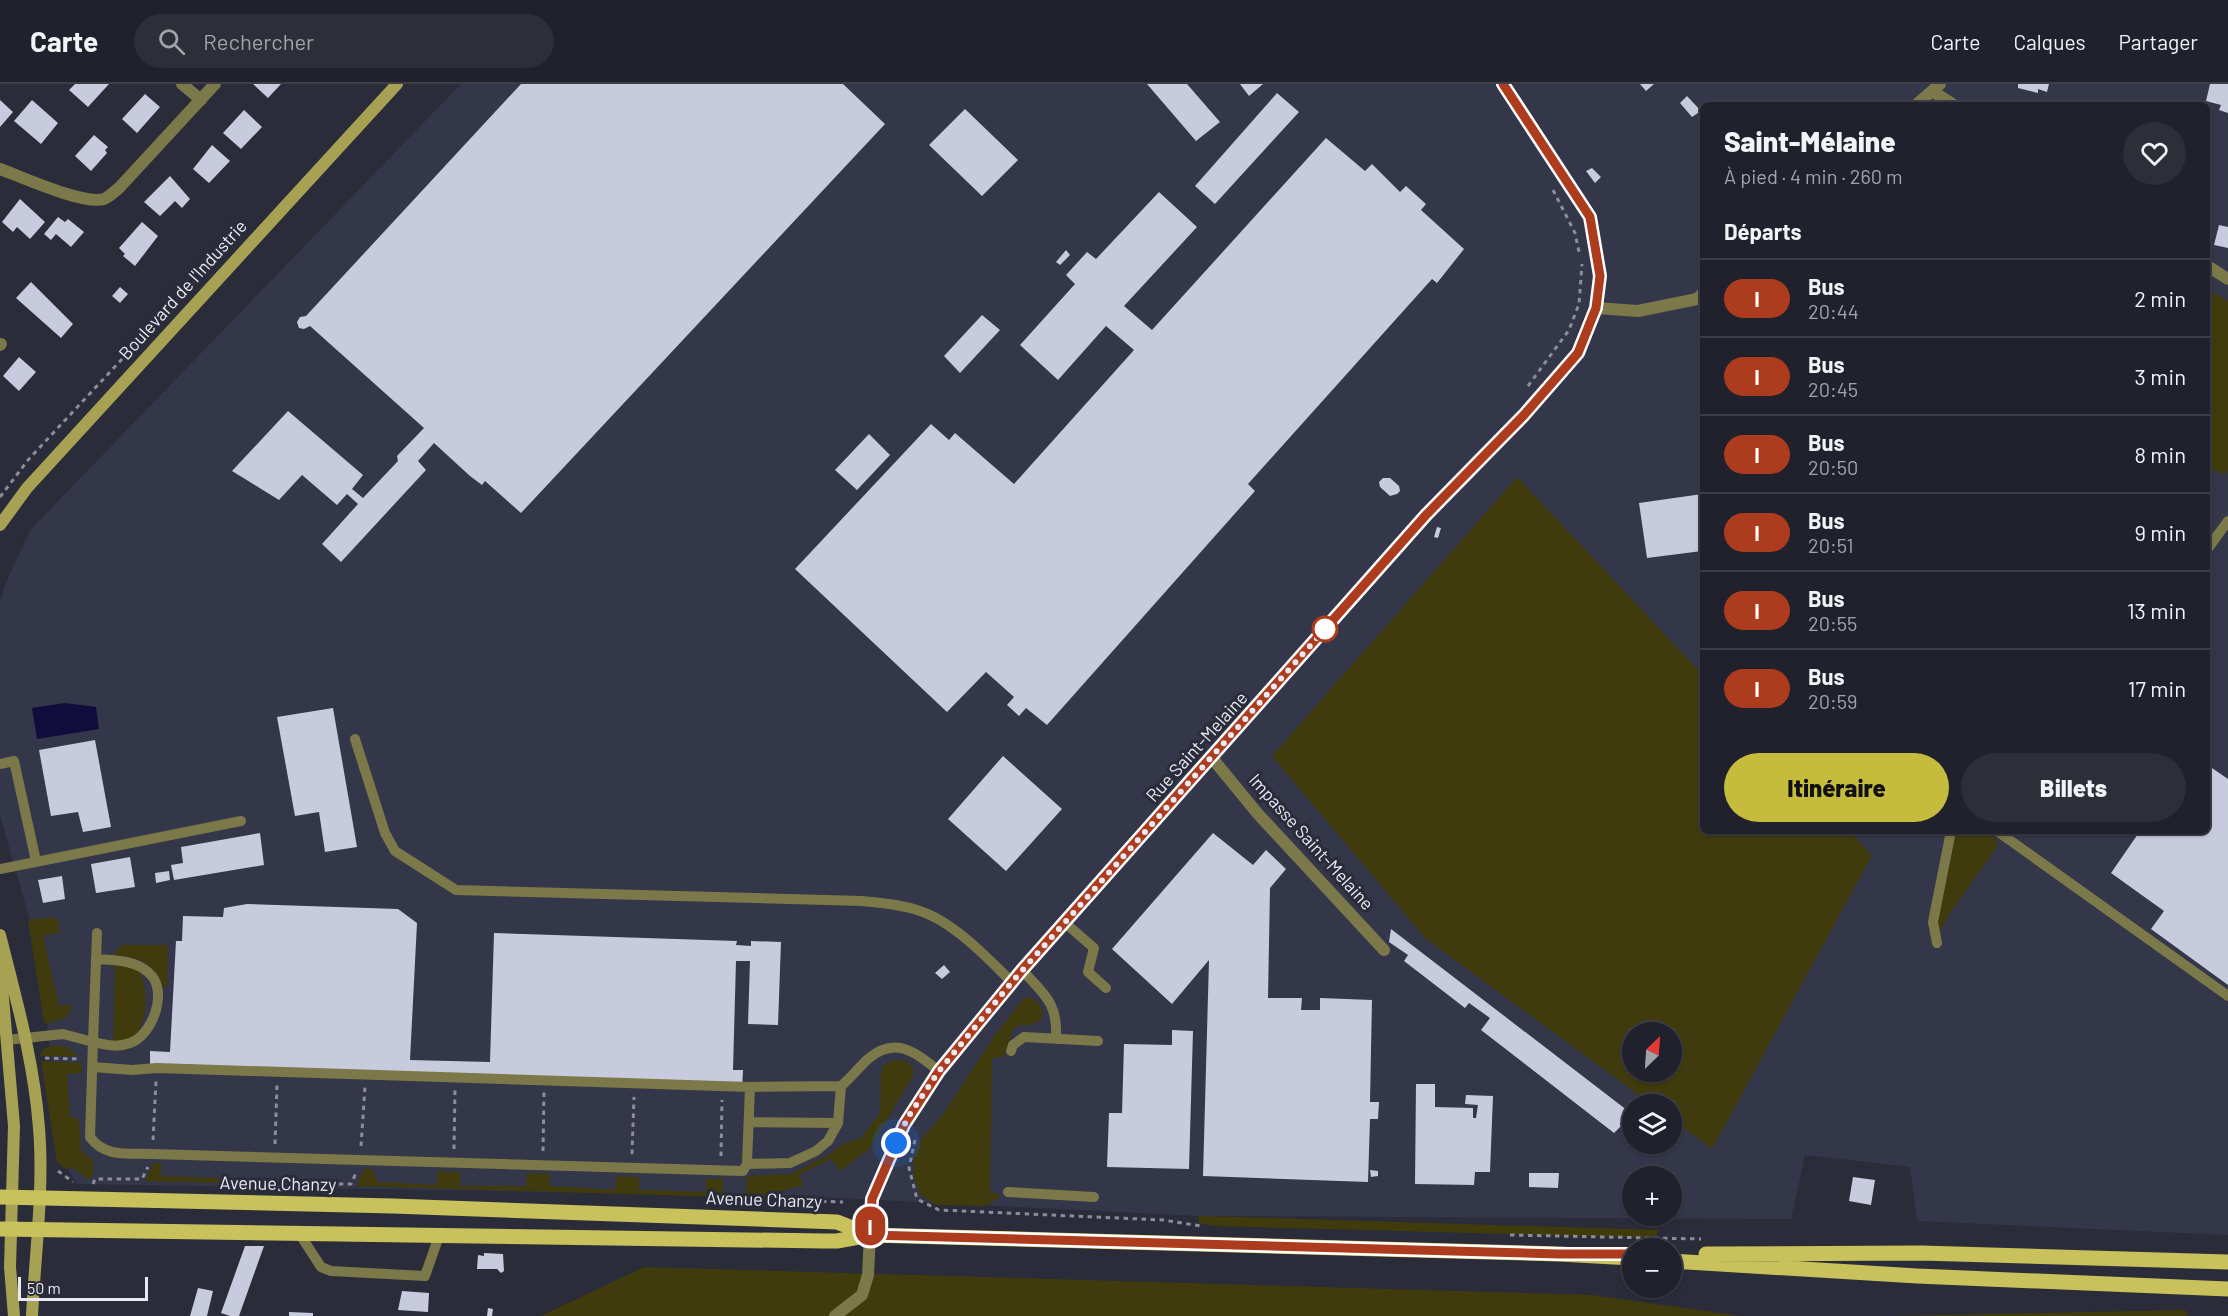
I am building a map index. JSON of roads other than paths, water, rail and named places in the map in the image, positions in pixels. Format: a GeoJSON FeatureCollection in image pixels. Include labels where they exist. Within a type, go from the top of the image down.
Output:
{"type":"FeatureCollection","features":[{"type":"Feature","properties":{"kind":"main road","name":"Boulevard de l'Industrie"},"geometry":{"type":"LineString","coordinates":[[0,525],[27,488],[396,84]]}},
{"type":"Feature","properties":{"kind":"main road","name":"Rue Saint-Melaine"},"geometry":{"type":"LineString","coordinates":[[870,1235],[872,1199],[908,1117],[939,1071],[1064,922],[1426,515],[1524,415],[1578,353],[1596,308],[1600,276],[1590,217],[1503,84]]}},
{"type":"Feature","properties":{"kind":"main road"},"geometry":{"type":"LineString","coordinates":[[0,935],[27,1038],[39,1125],[39,1198],[32,1316]]}},
{"type":"Feature","properties":{"kind":"main road"},"geometry":{"type":"LineString","coordinates":[[0,963],[14,1126],[5,1229],[14,1316]]}},
{"type":"Feature","properties":{"kind":"main road","name":"Avenue Chanzy"},"geometry":{"type":"LineString","coordinates":[[6,1197],[393,1206],[837,1222],[870,1235]]}},
{"type":"Feature","properties":{"kind":"main road"},"geometry":{"type":"LineString","coordinates":[[5,1229],[837,1241],[870,1235],[1622,1257]]}},
{"type":"Feature","properties":{"kind":"main road"},"geometry":{"type":"LineString","coordinates":[[1682,1254],[1921,1253],[2228,1262]]}},
{"type":"Feature","properties":{"kind":"main road"},"geometry":{"type":"LineString","coordinates":[[1559,1254],[1622,1254]]}},
{"type":"Feature","properties":{"kind":"main road"},"geometry":{"type":"LineString","coordinates":[[0,1257],[10,1267]]}},
{"type":"Feature","properties":{"kind":"main road"},"geometry":{"type":"LineString","coordinates":[[1682,1262],[1917,1276],[2228,1289]]}},
{"type":"Feature","properties":{"kind":"street"},"geometry":{"type":"LineString","coordinates":[[182,84],[201,100]]}},
{"type":"Feature","properties":{"kind":"street"},"geometry":{"type":"LineString","coordinates":[[0,169],[92,201],[106,199],[119,188],[215,84]]}},
{"type":"Feature","properties":{"kind":"street"},"geometry":{"type":"LineString","coordinates":[[1920,102],[1936,88],[1951,102]]}},
{"type":"Feature","properties":{"kind":"street"},"geometry":{"type":"LineString","coordinates":[[2210,268],[2228,279]]}},
{"type":"Feature","properties":{"kind":"street"},"geometry":{"type":"LineString","coordinates":[[1596,308],[1638,311],[1700,299]]}},
{"type":"Feature","properties":{"kind":"street","name":"Impasse Saint-Melaine"},"geometry":{"type":"LineString","coordinates":[[1212,758],[1258,814],[1384,950]]}},
{"type":"Feature","properties":{"kind":"street"},"geometry":{"type":"LineString","coordinates":[[835,1316],[862,1295],[868,1275],[870,1235]]}},
{"type":"Feature","properties":{"kind":"lane"},"geometry":{"type":"LineString","coordinates":[[2210,546],[2228,521]]}},
{"type":"Feature","properties":{"kind":"lane"},"geometry":{"type":"LineString","coordinates":[[355,739],[385,833],[395,851],[456,890],[862,901],[892,904],[919,910],[941,921],[984,955],[1012,982]]}},
{"type":"Feature","properties":{"kind":"lane"},"geometry":{"type":"LineString","coordinates":[[0,764],[14,761],[36,861]]}},
{"type":"Feature","properties":{"kind":"lane"},"geometry":{"type":"LineString","coordinates":[[0,868],[241,821]]}},
{"type":"Feature","properties":{"kind":"lane"},"geometry":{"type":"LineString","coordinates":[[1937,943],[1933,922],[1950,834]]}},
{"type":"Feature","properties":{"kind":"lane"},"geometry":{"type":"LineString","coordinates":[[2001,834],[2228,996]]}},
{"type":"Feature","properties":{"kind":"lane"},"geometry":{"type":"LineString","coordinates":[[1064,922],[1094,948],[1089,972],[1106,988]]}},
{"type":"Feature","properties":{"kind":"lane"},"geometry":{"type":"LineString","coordinates":[[97,933],[90,1137],[97,1147],[113,1153],[743,1171],[747,1164],[750,1087]]}},
{"type":"Feature","properties":{"kind":"lane"},"geometry":{"type":"LineString","coordinates":[[7,1040],[63,1034],[113,1046],[138,1040],[153,1017],[159,996],[155,979],[148,972],[124,961],[96,958]]}},
{"type":"Feature","properties":{"kind":"lane"},"geometry":{"type":"LineString","coordinates":[[1022,970],[1048,999],[1056,1012],[1056,1039]]}},
{"type":"Feature","properties":{"kind":"lane"},"geometry":{"type":"LineString","coordinates":[[1011,1051],[1013,1045],[1024,1037],[1098,1041]]}},
{"type":"Feature","properties":{"kind":"lane"},"geometry":{"type":"LineString","coordinates":[[93,1067],[132,1070],[157,1068],[750,1087],[841,1086],[868,1059],[880,1052],[901,1048],[915,1052],[939,1071]]}},
{"type":"Feature","properties":{"kind":"lane"},"geometry":{"type":"LineString","coordinates":[[747,1164],[790,1163],[828,1141],[838,1122],[841,1086]]}},
{"type":"Feature","properties":{"kind":"lane"},"geometry":{"type":"LineString","coordinates":[[749,1122],[838,1122]]}},
{"type":"Feature","properties":{"kind":"lane"},"geometry":{"type":"LineString","coordinates":[[1008,1192],[1094,1197]]}},
{"type":"Feature","properties":{"kind":"lane"},"geometry":{"type":"LineString","coordinates":[[299,1233],[321,1267],[331,1271],[425,1276],[439,1236]]}}]}
